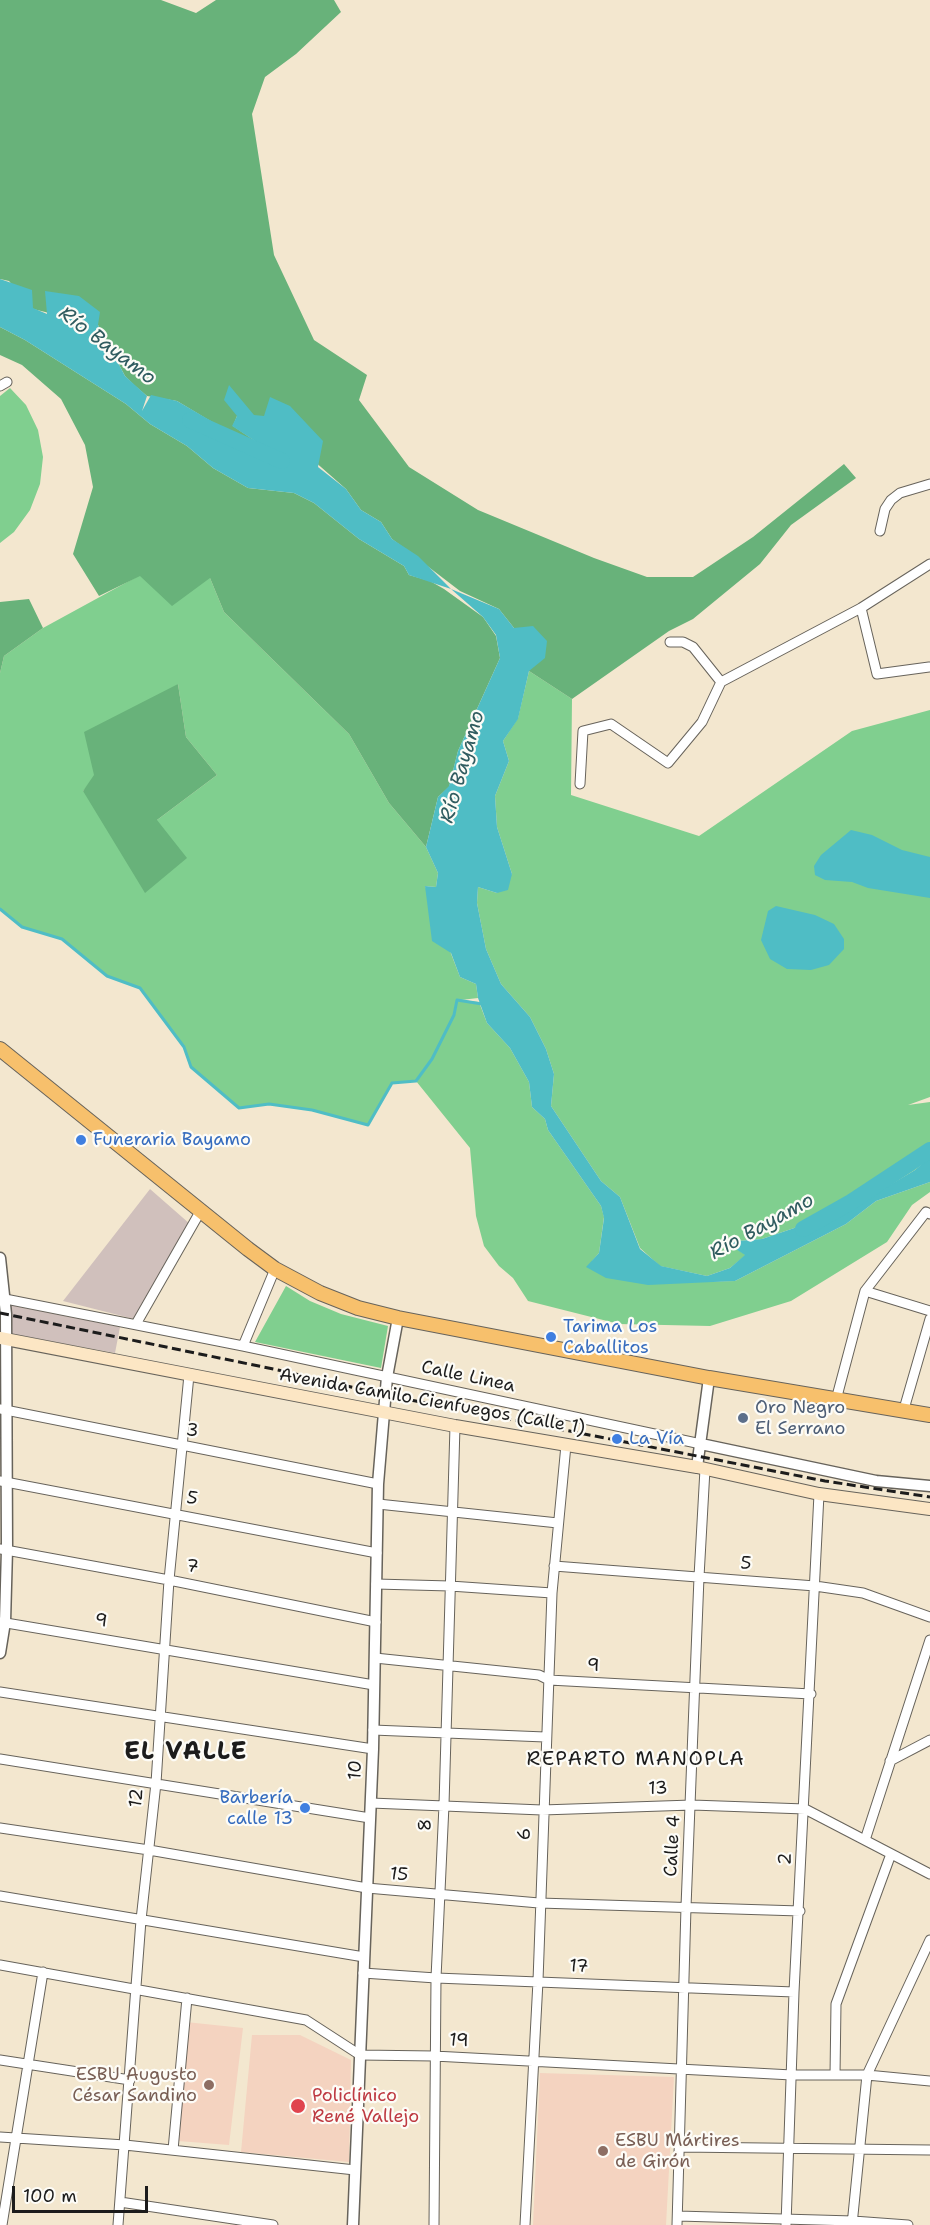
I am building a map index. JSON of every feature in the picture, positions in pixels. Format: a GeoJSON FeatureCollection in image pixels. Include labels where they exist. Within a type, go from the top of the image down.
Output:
{"type":"FeatureCollection","features":[{"type":"Feature","properties":{"kind":"main road"},"geometry":{"type":"LineString","coordinates":[[0,1049],[200,1212],[275,1269],[320,1293],[358,1308],[398,1318],[709,1378],[930,1414]]}},
{"type":"Feature","properties":{"kind":"main road","name":"Avenida Camilo Cienfuegos (Calle 1)"},"geometry":{"type":"LineString","coordinates":[[3,1338],[455,1426],[701,1468],[819,1494],[930,1509]]}},
{"type":"Feature","properties":{"kind":"street"},"geometry":{"type":"LineString","coordinates":[[880,531],[885,509],[891,500],[900,493],[930,484]]}},
{"type":"Feature","properties":{"kind":"street"},"geometry":{"type":"LineString","coordinates":[[580,784],[583,731],[611,724],[668,763],[702,722],[722,682],[861,608],[930,564]]}},
{"type":"Feature","properties":{"kind":"street"},"geometry":{"type":"LineString","coordinates":[[861,608],[877,674],[929,667]]}},
{"type":"Feature","properties":{"kind":"street"},"geometry":{"type":"LineString","coordinates":[[670,642],[683,642],[693,647],[722,682]]}},
{"type":"Feature","properties":{"kind":"street"},"geometry":{"type":"LineString","coordinates":[[136,1324],[200,1212]]}},
{"type":"Feature","properties":{"kind":"street"},"geometry":{"type":"LineString","coordinates":[[836,1400],[865,1291],[928,1213]]}},
{"type":"Feature","properties":{"kind":"street"},"geometry":{"type":"LineString","coordinates":[[0,1258],[3,1338],[4,1549],[3,1622],[0,1653]]}},
{"type":"Feature","properties":{"kind":"street"},"geometry":{"type":"LineString","coordinates":[[243,1346],[275,1269]]}},
{"type":"Feature","properties":{"kind":"street"},"geometry":{"type":"LineString","coordinates":[[865,1291],[930,1311]]}},
{"type":"Feature","properties":{"kind":"street","name":"Calle Linea"},"geometry":{"type":"LineString","coordinates":[[2,1298],[243,1346],[876,1481],[930,1486]]}},
{"type":"Feature","properties":{"kind":"street","name":"10"},"geometry":{"type":"LineString","coordinates":[[353,2225],[373,1749],[378,1484],[387,1377],[398,1318]]}},
{"type":"Feature","properties":{"kind":"street"},"geometry":{"type":"LineString","coordinates":[[904,1409],[930,1319]]}},
{"type":"Feature","properties":{"kind":"street","name":"12"},"geometry":{"type":"LineString","coordinates":[[118,2225],[141,1920],[156,1783],[169,1580],[189,1375]]}},
{"type":"Feature","properties":{"kind":"street","name":"Calle 4"},"geometry":{"type":"LineString","coordinates":[[677,2220],[680,2069],[692,1805],[699,1577],[700,1444],[709,1378]]}},
{"type":"Feature","properties":{"kind":"street","name":"3"},"geometry":{"type":"LineString","coordinates":[[3,1409],[378,1484]]}},
{"type":"Feature","properties":{"kind":"street","name":"8"},"geometry":{"type":"LineString","coordinates":[[434,2225],[436,1978],[444,1804],[446,1664],[455,1426]]}},
{"type":"Feature","properties":{"kind":"street","name":"6"},"geometry":{"type":"LineString","coordinates":[[525,2225],[538,1981],[539,1903],[552,1593],[566,1445]]}},
{"type":"Feature","properties":{"kind":"street","name":"5"},"geometry":{"type":"LineString","coordinates":[[3,1481],[377,1553]]}},
{"type":"Feature","properties":{"kind":"street","name":"2"},"geometry":{"type":"LineString","coordinates":[[786,2223],[819,1494]]}},
{"type":"Feature","properties":{"kind":"street"},"geometry":{"type":"LineString","coordinates":[[378,1504],[558,1523]]}},
{"type":"Feature","properties":{"kind":"street","name":"7"},"geometry":{"type":"LineString","coordinates":[[4,1549],[376,1622]]}},
{"type":"Feature","properties":{"kind":"street","name":"5"},"geometry":{"type":"LineString","coordinates":[[554,1566],[815,1586],[863,1593],[930,1617]]}},
{"type":"Feature","properties":{"kind":"street"},"geometry":{"type":"LineString","coordinates":[[376,1584],[552,1593]]}},
{"type":"Feature","properties":{"kind":"street","name":"9"},"geometry":{"type":"LineString","coordinates":[[3,1622],[374,1685]]}},
{"type":"Feature","properties":{"kind":"street"},"geometry":{"type":"LineString","coordinates":[[865,1840],[930,1640]]}},
{"type":"Feature","properties":{"kind":"street","name":"9"},"geometry":{"type":"LineString","coordinates":[[375,1658],[539,1674],[549,1680],[811,1694]]}},
{"type":"Feature","properties":{"kind":"street"},"geometry":{"type":"LineString","coordinates":[[0,1692],[373,1749]]}},
{"type":"Feature","properties":{"kind":"street"},"geometry":{"type":"LineString","coordinates":[[373,1730],[545,1737]]}},
{"type":"Feature","properties":{"kind":"street"},"geometry":{"type":"LineString","coordinates":[[890,1761],[930,1740]]}},
{"type":"Feature","properties":{"kind":"street"},"geometry":{"type":"LineString","coordinates":[[0,1759],[370,1818]]}},
{"type":"Feature","properties":{"kind":"street","name":"13"},"geometry":{"type":"LineString","coordinates":[[371,1803],[444,1804],[543,1810],[692,1805],[805,1809],[930,1874]]}},
{"type":"Feature","properties":{"kind":"street","name":"15"},"geometry":{"type":"LineString","coordinates":[[0,1828],[149,1850],[367,1888],[539,1903],[800,1911]]}},
{"type":"Feature","properties":{"kind":"street"},"geometry":{"type":"LineString","coordinates":[[835,2075],[836,2004],[891,1854]]}},
{"type":"Feature","properties":{"kind":"street"},"geometry":{"type":"LineString","coordinates":[[0,1896],[364,1957]]}},
{"type":"Feature","properties":{"kind":"street"},"geometry":{"type":"LineString","coordinates":[[852,2223],[867,2075],[930,1940]]}},
{"type":"Feature","properties":{"kind":"street"},"geometry":{"type":"LineString","coordinates":[[0,1965],[306,2020],[360,2055]]}},
{"type":"Feature","properties":{"kind":"street"},"geometry":{"type":"LineString","coordinates":[[3,2225],[27,2064],[44,1972]]}},
{"type":"Feature","properties":{"kind":"street","name":"17"},"geometry":{"type":"LineString","coordinates":[[363,1972],[436,1978],[795,1992]]}},
{"type":"Feature","properties":{"kind":"street"},"geometry":{"type":"LineString","coordinates":[[172,2150],[187,1998]]}},
{"type":"Feature","properties":{"kind":"street","name":"19"},"geometry":{"type":"LineString","coordinates":[[360,2055],[434,2056],[792,2075],[867,2075],[930,2081]]}},
{"type":"Feature","properties":{"kind":"street"},"geometry":{"type":"LineString","coordinates":[[0,2060],[130,2080]]}},
{"type":"Feature","properties":{"kind":"street"},"geometry":{"type":"LineString","coordinates":[[0,2138],[125,2145],[355,2170]]}},
{"type":"Feature","properties":{"kind":"street"},"geometry":{"type":"LineString","coordinates":[[680,2147],[930,2150]]}},
{"type":"Feature","properties":{"kind":"street"},"geometry":{"type":"LineString","coordinates":[[120,2202],[273,2225]]}},
{"type":"Feature","properties":{"kind":"street"},"geometry":{"type":"LineString","coordinates":[[677,2220],[908,2225]]}},
{"type":"Feature","properties":{"kind":"shaded area"},"geometry":{"type":"Polygon","coordinates":[[[150,1189],[190,1224],[138,1320],[63,1301],[150,1189]]]}},
{"type":"Feature","properties":{"kind":"shaded area"},"geometry":{"type":"Polygon","coordinates":[[[0,1303],[120,1327],[115,1353],[0,1332],[0,1303]]]}},
{"type":"Feature","properties":{"kind":"shaded area","name":"ESBU Augusto César Sandino"},"geometry":{"type":"Polygon","coordinates":[[[186,2022],[243,2028],[229,2145],[178,2141],[186,2022]]]}},
{"type":"Feature","properties":{"kind":"shaded area","name":"Policlínico René Vallejo"},"geometry":{"type":"Polygon","coordinates":[[[252,2035],[300,2035],[351,2060],[349,2162],[241,2152],[252,2035]]]}},
{"type":"Feature","properties":{"kind":"shaded area","name":"ESBU Mártires de Girón"},"geometry":{"type":"Polygon","coordinates":[[[540,2073],[674,2077],[666,2225],[533,2225],[540,2073]]]}},
{"type":"Feature","properties":{"kind":"green space"},"geometry":{"type":"Polygon","coordinates":[[[0,0],[161,0],[196,13],[216,0],[334,0],[341,12],[296,54],[265,77],[252,114],[274,255],[314,340],[367,375],[359,400],[409,467],[478,510],[594,558],[647,577],[693,577],[753,537],[844,464],[856,478],[791,525],[760,564],[693,619],[669,631],[572,699],[529,671],[514,628],[499,609],[460,591],[392,539],[381,522],[361,510],[346,489],[264,417],[237,416],[233,426],[261,445],[261,452],[208,430],[212,422],[177,401],[147,396],[134,385],[125,376],[98,325],[33,309],[9,281],[0,279],[0,0]]]}},
{"type":"Feature","properties":{"kind":"green space"},"geometry":{"type":"Polygon","coordinates":[[[0,327],[25,340],[126,404],[150,424],[187,446],[213,468],[248,488],[294,493],[314,503],[359,539],[404,566],[409,575],[430,581],[483,617],[496,636],[500,658],[458,751],[449,787],[438,797],[426,847],[389,803],[349,734],[224,612],[210,578],[172,606],[140,576],[99,596],[73,554],[93,487],[85,445],[61,399],[22,365],[0,355],[0,327]]]}},
{"type":"Feature","properties":{"kind":"green space"},"geometry":{"type":"Polygon","coordinates":[[[10,388],[26,405],[38,430],[43,457],[40,484],[30,510],[14,532],[0,543],[0,396],[10,388]]]}},
{"type":"Feature","properties":{"kind":"green space"},"geometry":{"type":"Polygon","coordinates":[[[140,575],[210,578],[224,612],[349,734],[389,803],[426,847],[438,873],[436,887],[425,886],[460,977],[476,984],[478,998],[461,1000],[479,1002],[487,1023],[510,1048],[529,1082],[532,1107],[545,1119],[548,1130],[601,1206],[604,1217],[599,1253],[592,1261],[692,1282],[735,1281],[846,1224],[876,1201],[930,1182],[930,1192],[912,1205],[887,1242],[791,1301],[710,1326],[619,1324],[528,1301],[513,1278],[499,1266],[484,1246],[476,1216],[470,1148],[416,1081],[392,1083],[368,1125],[312,1110],[269,1104],[239,1108],[191,1067],[184,1047],[140,988],[107,976],[62,939],[22,927],[0,909],[0,673],[4,656],[43,628],[140,575]],[[178,684],[83,791],[157,820],[217,775],[186,737],[178,684]]]}},
{"type":"Feature","properties":{"kind":"green space"},"geometry":{"type":"Polygon","coordinates":[[[29,599],[43,628],[4,656],[0,673],[0,602],[29,599]]]}},
{"type":"Feature","properties":{"kind":"green space"},"geometry":{"type":"Polygon","coordinates":[[[529,671],[572,699],[571,795],[699,836],[852,731],[930,710],[930,1097],[908,1105],[930,1102],[930,1157],[915,1170],[850,1209],[762,1239],[726,1242],[746,1255],[730,1268],[707,1276],[660,1266],[640,1248],[620,1197],[601,1181],[551,1106],[554,1074],[546,1049],[530,1017],[501,984],[486,949],[477,903],[478,887],[497,893],[512,874],[497,827],[495,796],[509,761],[503,741],[518,718],[529,671]]]}},
{"type":"Feature","properties":{"kind":"green space"},"geometry":{"type":"Polygon","coordinates":[[[178,684],[186,737],[217,775],[157,820],[187,858],[145,893],[83,791],[94,775],[84,732],[178,684]]]}},
{"type":"Feature","properties":{"kind":"green space"},"geometry":{"type":"Polygon","coordinates":[[[286,1286],[310,1301],[341,1314],[388,1326],[381,1368],[255,1342],[286,1286]]]}},
{"type":"Feature","properties":{"kind":"water"},"geometry":{"type":"Polygon","coordinates":[[[0,279],[32,290],[33,308],[47,314],[45,291],[79,296],[100,312],[98,325],[125,376],[147,396],[142,411],[151,395],[177,401],[213,422],[209,430],[260,452],[261,445],[232,426],[237,416],[224,400],[229,385],[254,415],[264,416],[270,397],[290,406],[323,441],[318,467],[346,489],[361,510],[381,522],[392,539],[418,556],[451,589],[409,575],[404,566],[359,539],[314,503],[294,493],[248,488],[213,468],[187,446],[150,424],[126,404],[25,340],[0,327],[0,279]]]}},
{"type":"Feature","properties":{"kind":"water"},"geometry":{"type":"Polygon","coordinates":[[[451,589],[499,609],[514,628],[533,626],[547,641],[545,658],[529,671],[518,719],[503,741],[509,761],[495,796],[497,827],[512,874],[508,890],[497,893],[478,887],[477,903],[486,949],[501,984],[530,1017],[546,1049],[554,1074],[551,1106],[601,1181],[620,1197],[640,1249],[661,1266],[707,1276],[730,1268],[745,1255],[725,1242],[762,1239],[850,1209],[915,1170],[930,1157],[930,1182],[876,1201],[846,1224],[735,1281],[648,1285],[606,1278],[586,1267],[599,1253],[604,1218],[601,1206],[548,1130],[545,1119],[532,1107],[529,1082],[510,1048],[487,1023],[478,998],[476,984],[460,977],[451,953],[432,941],[425,886],[436,887],[438,873],[426,847],[438,797],[449,786],[458,751],[500,658],[496,635],[483,617],[451,589]]]}},
{"type":"Feature","properties":{"kind":"water"},"geometry":{"type":"Polygon","coordinates":[[[851,830],[872,835],[902,850],[930,857],[930,898],[868,888],[852,882],[825,880],[815,875],[814,866],[821,855],[851,830]]]}},
{"type":"Feature","properties":{"kind":"water"},"geometry":{"type":"Polygon","coordinates":[[[776,906],[815,915],[834,924],[844,939],[844,949],[829,965],[811,970],[787,969],[770,959],[761,940],[768,911],[776,906]]]}},
{"type":"Feature","properties":{"kind":"waterway","name":"Río Bayamo"},"geometry":{"type":"LineString","coordinates":[[190,420],[282,461]]}},
{"type":"Feature","properties":{"kind":"waterway"},"geometry":{"type":"LineString","coordinates":[[0,909],[22,927],[62,939],[107,976],[140,988],[184,1047],[191,1067],[239,1108],[269,1104],[312,1110],[368,1125],[392,1083],[416,1081],[432,1059],[454,1015],[457,1000],[482,1004]]}},
{"type":"Feature","properties":{"kind":"waterway","name":"Río Bayamo"},"geometry":{"type":"LineString","coordinates":[[803,1229],[851,1202],[930,1150]]}},
{"type":"Feature","properties":{"kind":"railway"},"geometry":{"type":"LineString","coordinates":[[0,1313],[283,1371],[385,1395],[825,1481],[930,1497]]}},
{"type":"Feature","properties":{"kind":"place","name":"Funeraria Bayamo"},"geometry":{"type":"Point","coordinates":[81,1140]}},
{"type":"Feature","properties":{"kind":"place","name":"Tarima Los Caballitos"},"geometry":{"type":"Point","coordinates":[551,1337]}},
{"type":"Feature","properties":{"kind":"place","name":"Oro Negro El Serrano"},"geometry":{"type":"Point","coordinates":[743,1418]}},
{"type":"Feature","properties":{"kind":"place","name":"La Vía"},"geometry":{"type":"Point","coordinates":[617,1439]}},
{"type":"Feature","properties":{"kind":"place","name":"Barbería calle 13"},"geometry":{"type":"Point","coordinates":[305,1808]}},
{"type":"Feature","properties":{"kind":"place","name":"ESBU Augusto César Sandino"},"geometry":{"type":"Point","coordinates":[209,2085]}},
{"type":"Feature","properties":{"kind":"place","name":"Policlínico René Vallejo"},"geometry":{"type":"Point","coordinates":[298,2106]}},
{"type":"Feature","properties":{"kind":"place","name":"ESBU Mártires de Girón"},"geometry":{"type":"Point","coordinates":[603,2151]}},
{"type":"Feature","properties":{"kind":"district","name":"EL VALLE"},"geometry":{"type":"Point","coordinates":[186,1753]}},
{"type":"Feature","properties":{"kind":"district","name":"REPARTO MANOPLA"},"geometry":{"type":"Point","coordinates":[636,1760]}}]}
